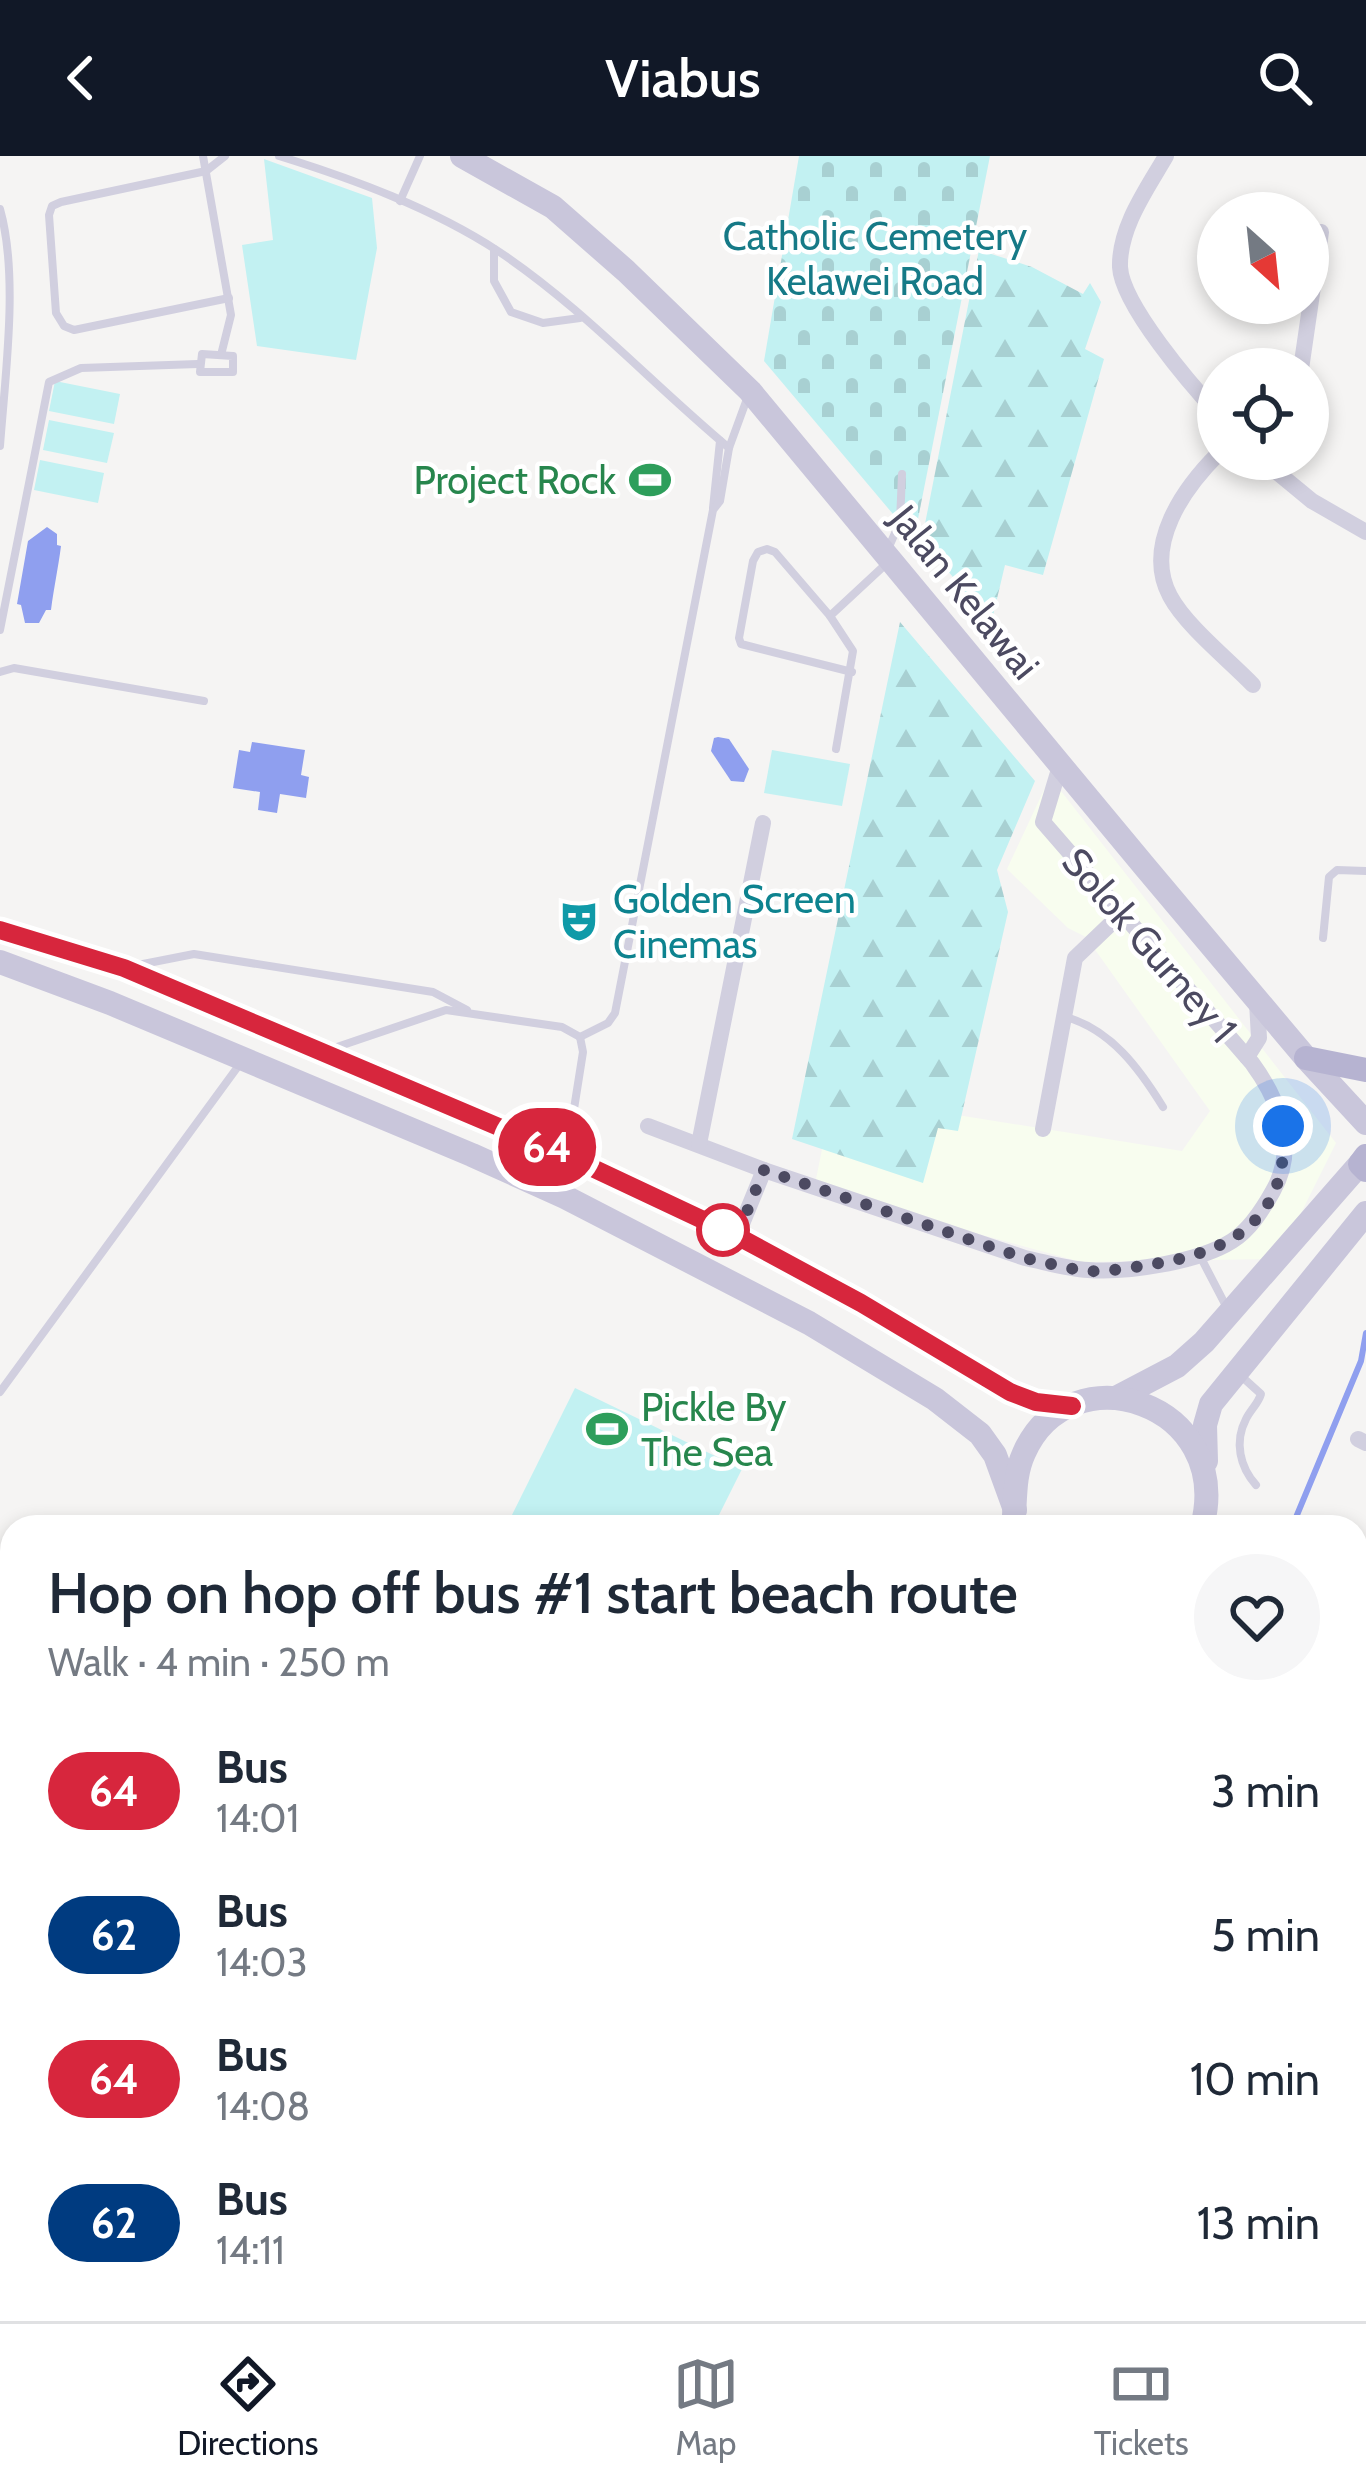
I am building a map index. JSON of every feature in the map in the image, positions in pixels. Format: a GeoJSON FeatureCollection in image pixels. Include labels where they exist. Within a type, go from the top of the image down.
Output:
{"type":"FeatureCollection","features":[{"type":"Feature","properties":{"kind":"main road","name":"Jalan Kelawai"},"geometry":{"type":"LineString","coordinates":[[463,156],[553,207],[750,391],[1060,766],[1366,1123]]}},
{"type":"Feature","properties":{"kind":"main road"},"geometry":{"type":"LineString","coordinates":[[0,930],[124,968],[567,1156],[737,1236],[1010,1392],[1036,1402],[1072,1406],[1116,1398],[1178,1366],[1364,1163]]}},
{"type":"Feature","properties":{"kind":"main road"},"geometry":{"type":"LineString","coordinates":[[0,962],[110,1003],[565,1197],[809,1323],[935,1399],[980,1434],[995,1455],[1013,1515]]}},
{"type":"Feature","properties":{"kind":"main road"},"geometry":{"type":"LineString","coordinates":[[110,1003],[124,968]]}},
{"type":"Feature","properties":{"kind":"main road"},"geometry":{"type":"LineString","coordinates":[[1306,1058],[1366,1070]]}},
{"type":"Feature","properties":{"kind":"main road"},"geometry":{"type":"LineString","coordinates":[[1204,1515],[1208,1485],[1205,1425],[1211,1404],[1366,1213]]}},
{"type":"Feature","properties":{"kind":"main road"},"geometry":{"type":"LineString","coordinates":[[1320,1269],[1366,1243]]}},
{"type":"Feature","properties":{"kind":"main road"},"geometry":{"type":"LineString","coordinates":[[1116,1398],[1143,1403],[1177,1425],[1201,1458],[1208,1485]]}},
{"type":"Feature","properties":{"kind":"main road"},"geometry":{"type":"LineString","coordinates":[[1014,1515],[1015,1478],[1026,1448],[1046,1424],[1072,1406]]}},
{"type":"Feature","properties":{"kind":"street"},"geometry":{"type":"LineString","coordinates":[[1166,156],[1127,229],[1120,266],[1124,283],[1159,341],[1197,388]]}},
{"type":"Feature","properties":{"kind":"street"},"geometry":{"type":"LineString","coordinates":[[1197,475],[1177,503],[1164,549],[1163,580],[1176,606],[1253,685]]}},
{"type":"Feature","properties":{"kind":"street"},"geometry":{"type":"LineString","coordinates":[[1286,482],[1366,532]]}},
{"type":"Feature","properties":{"kind":"street","name":"Solok Gurney 1"},"geometry":{"type":"LineString","coordinates":[[648,1126],[1024,1258],[1062,1266],[1090,1271],[1200,1256],[1234,1240],[1255,1219],[1280,1177],[1285,1154],[1276,1103],[1247,1058],[1043,822],[1060,766]]}},
{"type":"Feature","properties":{"kind":"street"},"geometry":{"type":"LineString","coordinates":[[699,1144],[763,823]]}},
{"type":"Feature","properties":{"kind":"street"},"geometry":{"type":"LineString","coordinates":[[1043,1129],[1075,958],[1122,913]]}},
{"type":"Feature","properties":{"kind":"street","name":"Solok Gurney 1"},"geometry":{"type":"LineString","coordinates":[[1247,1058],[1258,1038],[1255,994]]}},
{"type":"Feature","properties":{"kind":"street"},"geometry":{"type":"LineString","coordinates":[[737,1236],[764,1170]]}},
{"type":"Feature","properties":{"kind":"lane"},"geometry":{"type":"LineString","coordinates":[[203,156],[229,298],[231,321],[221,355]]}},
{"type":"Feature","properties":{"kind":"lane"},"geometry":{"type":"LineString","coordinates":[[225,156],[206,171],[52,206],[49,215],[56,313],[64,326],[74,330],[229,298]]}},
{"type":"Feature","properties":{"kind":"lane"},"geometry":{"type":"LineString","coordinates":[[279,156],[400,201],[494,249],[581,317],[724,444]]}},
{"type":"Feature","properties":{"kind":"lane"},"geometry":{"type":"LineString","coordinates":[[400,201],[420,156]]}},
{"type":"Feature","properties":{"kind":"lane"},"geometry":{"type":"LineString","coordinates":[[0,209],[7,236],[7,345],[0,446]]}},
{"type":"Feature","properties":{"kind":"lane"},"geometry":{"type":"LineString","coordinates":[[494,249],[494,281],[512,312],[543,323],[581,317]]}},
{"type":"Feature","properties":{"kind":"lane"},"geometry":{"type":"LineString","coordinates":[[202,354],[221,355],[236,359],[231,374],[200,372],[202,354]]}},
{"type":"Feature","properties":{"kind":"lane"},"geometry":{"type":"LineString","coordinates":[[0,630],[50,382],[81,368],[198,364]]}},
{"type":"Feature","properties":{"kind":"lane"},"geometry":{"type":"LineString","coordinates":[[580,1036],[608,1023],[615,1013],[713,510],[711,501],[724,444],[750,391]]}},
{"type":"Feature","properties":{"kind":"lane"},"geometry":{"type":"LineString","coordinates":[[830,616],[889,556],[900,522],[902,473]]}},
{"type":"Feature","properties":{"kind":"lane"},"geometry":{"type":"LineString","coordinates":[[836,749],[852,672],[853,651],[775,552],[758,552],[741,644],[746,649],[852,672]]}},
{"type":"Feature","properties":{"kind":"lane"},"geometry":{"type":"LineString","coordinates":[[0,672],[14,668],[204,701]]}},
{"type":"Feature","properties":{"kind":"lane"},"geometry":{"type":"LineString","coordinates":[[1323,938],[1329,877],[1337,870],[1366,871]]}},
{"type":"Feature","properties":{"kind":"lane"},"geometry":{"type":"LineString","coordinates":[[124,968],[194,954],[433,992],[467,1010]]}},
{"type":"Feature","properties":{"kind":"lane"},"geometry":{"type":"LineString","coordinates":[[327,1051],[433,1013],[467,1010],[562,1027],[580,1036]]}},
{"type":"Feature","properties":{"kind":"lane"},"geometry":{"type":"LineString","coordinates":[[1064,1016],[1088,1023],[1111,1040],[1163,1107]]}},
{"type":"Feature","properties":{"kind":"lane"},"geometry":{"type":"LineString","coordinates":[[567,1156],[583,1052],[580,1036]]}},
{"type":"Feature","properties":{"kind":"lane"},"geometry":{"type":"LineString","coordinates":[[0,1392],[243,1059]]}},
{"type":"Feature","properties":{"kind":"lane"},"geometry":{"type":"LineString","coordinates":[[1200,1256],[1230,1312]]}},
{"type":"Feature","properties":{"kind":"lane"},"geometry":{"type":"LineString","coordinates":[[1235,1372],[1261,1394],[1245,1420],[1240,1441],[1244,1467],[1256,1485]]}},
{"type":"Feature","properties":{"kind":"shaded area"},"geometry":{"type":"Polygon","coordinates":[[[1050,777],[1336,1143],[1278,1259],[1081,1262],[814,1189],[833,1095],[1182,1151],[1210,1111],[1086,937],[1068,928],[1007,869],[1050,777]]]}},
{"type":"Feature","properties":{"kind":"green space","name":"Catholic Cemetery Kelawei Road"},"geometry":{"type":"Polygon","coordinates":[[[799,156],[990,156],[914,539],[764,361],[799,156]]]}},
{"type":"Feature","properties":{"kind":"green space"},"geometry":{"type":"Polygon","coordinates":[[[264,159],[372,198],[377,248],[356,360],[257,346],[242,245],[273,240],[264,159]]]}},
{"type":"Feature","properties":{"kind":"green space"},"geometry":{"type":"Polygon","coordinates":[[[979,250],[1032,267],[1083,294],[1090,283],[1101,302],[1085,349],[1104,359],[1043,575],[1005,565],[991,624],[922,539],[979,250]]]}},
{"type":"Feature","properties":{"kind":"green space"},"geometry":{"type":"Polygon","coordinates":[[[55,381],[120,394],[114,424],[49,411],[55,381]]]}},
{"type":"Feature","properties":{"kind":"green space"},"geometry":{"type":"Polygon","coordinates":[[[49,420],[114,433],[107,463],[43,450],[49,420]]]}},
{"type":"Feature","properties":{"kind":"green space"},"geometry":{"type":"Polygon","coordinates":[[[40,460],[104,473],[98,503],[34,490],[40,460]]]}},
{"type":"Feature","properties":{"kind":"green space"},"geometry":{"type":"Polygon","coordinates":[[[900,622],[1035,781],[997,870],[1008,912],[958,1131],[938,1128],[923,1183],[792,1139],[900,622]]]}},
{"type":"Feature","properties":{"kind":"green space"},"geometry":{"type":"Polygon","coordinates":[[[772,750],[850,764],[842,806],[764,793],[772,750]]]}},
{"type":"Feature","properties":{"kind":"green space","name":"Pickle By The Sea"},"geometry":{"type":"Polygon","coordinates":[[[575,1388],[742,1469],[719,1515],[512,1515],[575,1388]]]}},
{"type":"Feature","properties":{"kind":"water"},"geometry":{"type":"Polygon","coordinates":[[[47,527],[57,534],[61,546],[51,610],[46,610],[39,623],[25,623],[17,604],[28,541],[47,527]]]}},
{"type":"Feature","properties":{"kind":"water"},"geometry":{"type":"Polygon","coordinates":[[[718,737],[729,739],[749,769],[744,782],[731,781],[711,751],[718,737]]]}},
{"type":"Feature","properties":{"kind":"water"},"geometry":{"type":"Polygon","coordinates":[[[252,742],[305,750],[301,775],[309,777],[306,798],[280,794],[277,813],[258,810],[260,792],[233,788],[239,750],[250,752],[252,742]]]}},
{"type":"Feature","properties":{"kind":"waterway"},"geometry":{"type":"LineString","coordinates":[[1297,1515],[1361,1361],[1366,1333]]}},
{"type":"Feature","properties":{"kind":"bus line","name":"64"},"geometry":{"type":"LineString","coordinates":[[0,930],[124,968],[567,1156],[737,1236],[1010,1392],[1036,1402],[1072,1406]]}},
{"type":"Feature","properties":{"kind":"place","name":"Project Rock"},"geometry":{"type":"Point","coordinates":[650,480]}},
{"type":"Feature","properties":{"kind":"place","name":"Golden Screen Cinemas"},"geometry":{"type":"Point","coordinates":[579,921]}},
{"type":"Feature","properties":{"kind":"place","name":"Pickle By The Sea"},"geometry":{"type":"Point","coordinates":[607,1429]}},
{"type":"Feature","properties":{"kind":"route"},"geometry":{"type":"LineString","coordinates":[[723,1230],[737,1236],[764,1170],[1024,1258],[1090,1271],[1179,1260],[1234,1240],[1255,1219],[1280,1177],[1285,1154],[1283,1126]]}}]}
